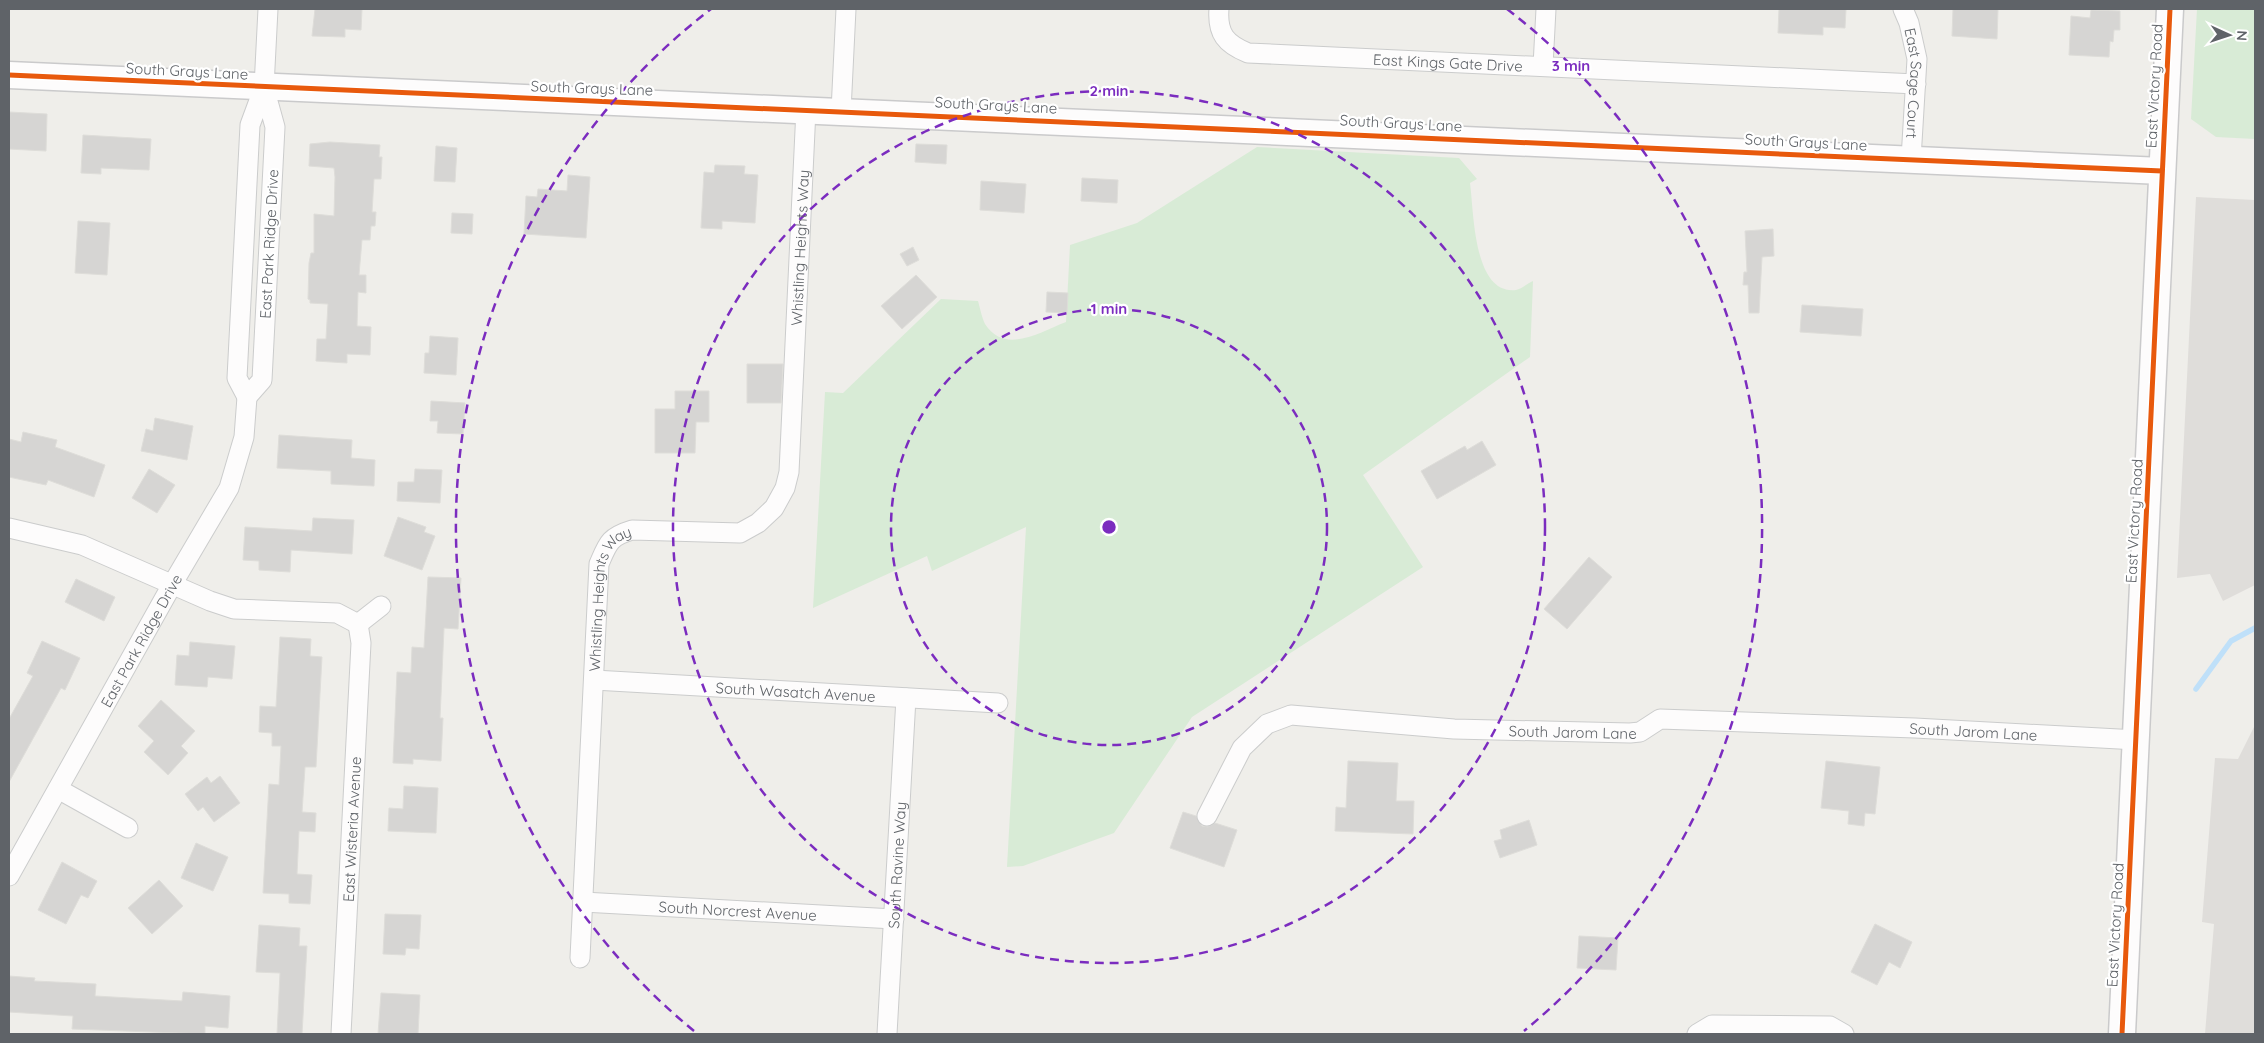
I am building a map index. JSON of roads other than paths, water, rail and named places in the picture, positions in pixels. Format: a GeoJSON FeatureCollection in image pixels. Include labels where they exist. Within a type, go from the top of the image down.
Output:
{"type":"FeatureCollection","features":[{"type":"Feature","properties":{"kind":"street","name":"East Park Ridge Drive"},"geometry":{"type":"LineString","coordinates":[[9,876],[173,583],[229,488],[244,437],[247,397],[236,378],[250,125],[264,87],[268,9]]}},
{"type":"Feature","properties":{"kind":"street"},"geometry":{"type":"LineString","coordinates":[[841,111],[846,9]]}},
{"type":"Feature","properties":{"kind":"street","name":"East Kings Gate Drive"},"geometry":{"type":"LineString","coordinates":[[1218,9],[1221,32],[1233,47],[1248,53],[1916,84]]}},
{"type":"Feature","properties":{"kind":"street"},"geometry":{"type":"LineString","coordinates":[[1543,66],[1546,9]]}},
{"type":"Feature","properties":{"kind":"street","name":"East Sage Court"},"geometry":{"type":"LineString","coordinates":[[1902,9],[1909,23],[1917,59],[1911,159]]}},
{"type":"Feature","properties":{"kind":"street","name":"East Victory Road"},"geometry":{"type":"LineString","coordinates":[[2122,1034],[2170,9]]}},
{"type":"Feature","properties":{"kind":"street","name":"South Grays Lane"},"geometry":{"type":"LineString","coordinates":[[9,75],[806,109],[2162,171]]}},
{"type":"Feature","properties":{"kind":"street","name":"East Park Ridge Drive"},"geometry":{"type":"LineString","coordinates":[[247,397],[262,380],[275,126],[264,87]]}},
{"type":"Feature","properties":{"kind":"street","name":"Whistling Heights Way"},"geometry":{"type":"LineString","coordinates":[[580,958],[599,564],[606,548],[616,535],[632,530],[740,533],[764,518],[774,508],[785,488],[789,472],[806,109]]}},
{"type":"Feature","properties":{"kind":"street"},"geometry":{"type":"LineString","coordinates":[[9,528],[82,545],[173,583],[210,601],[234,609],[337,613],[358,624],[381,606]]}},
{"type":"Feature","properties":{"kind":"street","name":"East Wisteria Avenue"},"geometry":{"type":"LineString","coordinates":[[341,1034],[361,643],[358,624]]}},
{"type":"Feature","properties":{"kind":"street","name":"South Wasatch Avenue"},"geometry":{"type":"LineString","coordinates":[[594,680],[998,703]]}},
{"type":"Feature","properties":{"kind":"street","name":"South Ravine Way"},"geometry":{"type":"LineString","coordinates":[[888,1034],[906,698]]}},
{"type":"Feature","properties":{"kind":"street","name":"South Jarom Lane"},"geometry":{"type":"LineString","coordinates":[[1207,816],[1242,748],[1267,724],[1291,715],[1484,730],[1630,733],[1640,732],[1660,719],[1915,728],[2137,740]]}},
{"type":"Feature","properties":{"kind":"street"},"geometry":{"type":"LineString","coordinates":[[58,789],[128,828]]}},
{"type":"Feature","properties":{"kind":"street","name":"South Norcrest Avenue"},"geometry":{"type":"LineString","coordinates":[[583,902],[894,919]]}},
{"type":"Feature","properties":{"kind":"street"},"geometry":{"type":"LineString","coordinates":[[1697,1034],[1712,1025],[1830,1026],[1844,1034]]}},
{"type":"Feature","properties":{"kind":"waterway"},"geometry":{"type":"LineString","coordinates":[[2196,689],[2231,641],[2255,628]]}}]}
